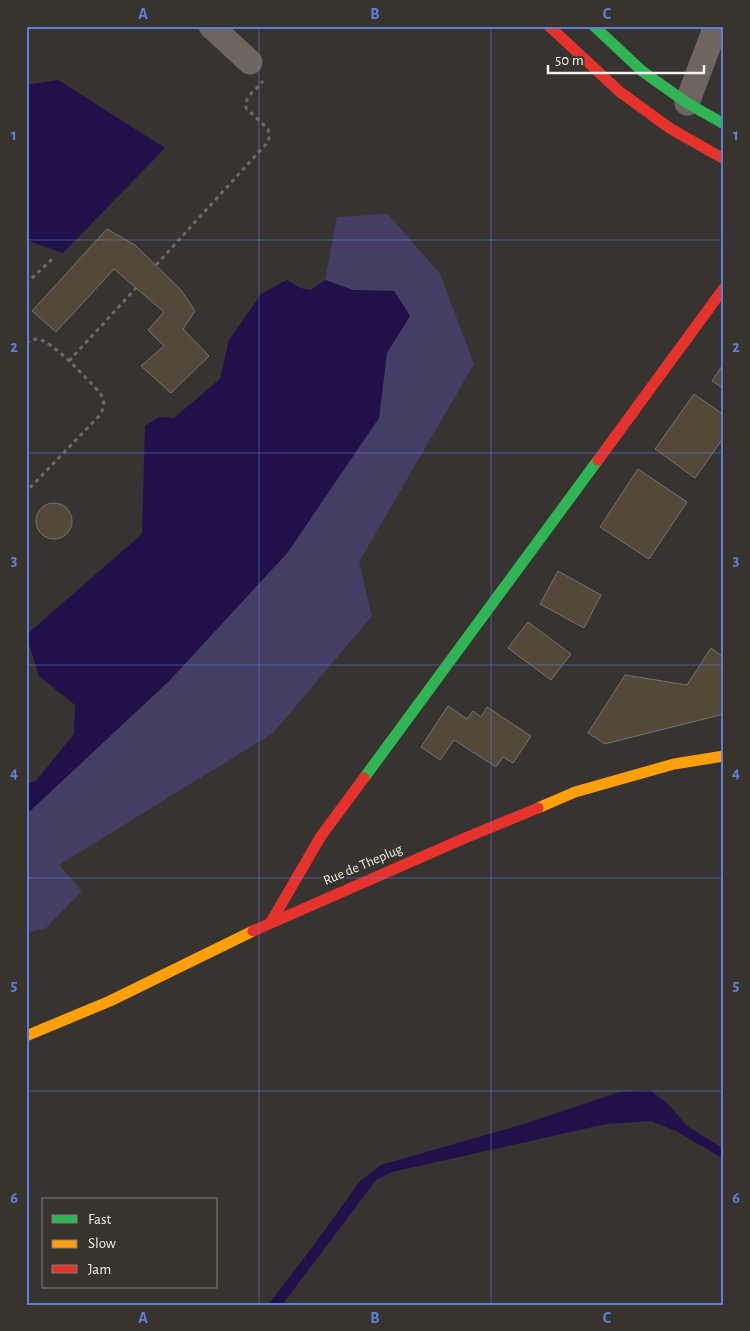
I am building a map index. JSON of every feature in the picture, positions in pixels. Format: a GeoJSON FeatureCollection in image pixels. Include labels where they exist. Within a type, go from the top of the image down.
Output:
{"type":"FeatureCollection","features":[{"type":"Feature","properties":{"kind":"street"},"geometry":{"type":"LineString","coordinates":[[210,26],[250,62]]}},
{"type":"Feature","properties":{"kind":"street"},"geometry":{"type":"LineString","coordinates":[[549,26],[620,92],[671,128],[724,158]]}},
{"type":"Feature","properties":{"kind":"street"},"geometry":{"type":"LineString","coordinates":[[594,26],[642,71],[687,103],[724,124]]}},
{"type":"Feature","properties":{"kind":"street"},"geometry":{"type":"LineString","coordinates":[[687,103],[716,26]]}},
{"type":"Feature","properties":{"kind":"street"},"geometry":{"type":"LineString","coordinates":[[271,922],[321,836],[724,288]]}},
{"type":"Feature","properties":{"kind":"street","name":"Rue de Theplug"},"geometry":{"type":"LineString","coordinates":[[26,1036],[110,1001],[271,922],[575,792],[674,764],[724,756]]}},
{"type":"Feature","properties":{"kind":"path"},"geometry":{"type":"LineString","coordinates":[[156,265],[268,142],[270,137],[268,130],[246,108],[245,104],[264,78],[250,62]]}},
{"type":"Feature","properties":{"kind":"path"},"geometry":{"type":"LineString","coordinates":[[26,284],[52,259]]}},
{"type":"Feature","properties":{"kind":"path"},"geometry":{"type":"LineString","coordinates":[[69,362],[136,288]]}},
{"type":"Feature","properties":{"kind":"path"},"geometry":{"type":"LineString","coordinates":[[26,343],[37,339],[48,343],[100,393],[104,404],[100,416],[26,492]]}},
{"type":"Feature","properties":{"kind":"shaded area"},"geometry":{"type":"Polygon","coordinates":[[[58,80],[165,148],[63,253],[26,240],[26,85],[58,80]]]}},
{"type":"Feature","properties":{"kind":"shaded area"},"geometry":{"type":"Polygon","coordinates":[[[388,214],[440,274],[474,364],[359,562],[372,616],[273,733],[59,865],[82,891],[46,928],[26,933],[26,812],[30,811],[169,681],[288,552],[380,407],[387,353],[410,315],[394,291],[353,290],[325,280],[337,217],[388,214]]]}},
{"type":"Feature","properties":{"kind":"shaded area"},"geometry":{"type":"Polygon","coordinates":[[[287,280],[300,288],[311,290],[325,280],[353,290],[394,291],[410,316],[387,353],[379,418],[288,552],[169,681],[30,811],[26,812],[26,784],[36,781],[74,734],[75,705],[39,676],[26,635],[142,534],[145,426],[159,417],[174,418],[220,379],[229,340],[261,294],[287,280]]]}},
{"type":"Feature","properties":{"kind":"shaded area"},"geometry":{"type":"Polygon","coordinates":[[[650,1090],[669,1105],[687,1126],[724,1149],[724,1159],[676,1131],[651,1121],[606,1124],[392,1172],[376,1180],[282,1305],[268,1305],[360,1181],[381,1165],[527,1123],[619,1092],[650,1090]]]}},
{"type":"Feature","properties":{"kind":"building"},"geometry":{"type":"Polygon","coordinates":[[[107,229],[135,245],[181,290],[195,311],[183,329],[209,356],[171,393],[141,366],[164,346],[148,330],[164,312],[114,269],[56,332],[32,311],[107,229]]]}},
{"type":"Feature","properties":{"kind":"building"},"geometry":{"type":"Polygon","coordinates":[[[724,363],[724,389],[712,381],[724,363]]]}},
{"type":"Feature","properties":{"kind":"building"},"geometry":{"type":"Polygon","coordinates":[[[694,394],[724,415],[724,437],[695,478],[655,449],[694,394]]]}},
{"type":"Feature","properties":{"kind":"building"},"geometry":{"type":"Polygon","coordinates":[[[638,469],[687,502],[649,559],[600,527],[638,469]]]}},
{"type":"Feature","properties":{"kind":"building"},"geometry":{"type":"Polygon","coordinates":[[[54,503],[61,504],[67,508],[71,514],[71,528],[67,534],[61,538],[54,539],[47,538],[41,534],[37,528],[36,521],[37,514],[41,508],[47,504],[54,503]]]}},
{"type":"Feature","properties":{"kind":"building"},"geometry":{"type":"Polygon","coordinates":[[[558,571],[601,595],[584,628],[540,604],[558,571]]]}},
{"type":"Feature","properties":{"kind":"building"},"geometry":{"type":"Polygon","coordinates":[[[528,622],[571,654],[551,680],[508,648],[528,622]]]}},
{"type":"Feature","properties":{"kind":"building"},"geometry":{"type":"Polygon","coordinates":[[[724,646],[724,714],[605,744],[588,733],[625,675],[687,685],[711,648],[722,656],[724,646]]]}},
{"type":"Feature","properties":{"kind":"building"},"geometry":{"type":"Polygon","coordinates":[[[448,706],[467,719],[473,711],[481,717],[487,707],[531,736],[513,763],[503,757],[496,767],[454,740],[440,760],[421,747],[448,706]]]}},
{"type":"Feature","properties":{"kind":"traffic: fast"},"geometry":{"type":"LineString","coordinates":[[594,26],[642,71],[687,103],[724,124]]}},
{"type":"Feature","properties":{"kind":"traffic: fast"},"geometry":{"type":"LineString","coordinates":[[364,778],[598,460]]}},
{"type":"Feature","properties":{"kind":"traffic: slow"},"geometry":{"type":"LineString","coordinates":[[538,808],[575,792],[674,764],[724,756]]}},
{"type":"Feature","properties":{"kind":"traffic: slow"},"geometry":{"type":"LineString","coordinates":[[26,1036],[110,1001],[253,931]]}},
{"type":"Feature","properties":{"kind":"traffic: jam"},"geometry":{"type":"LineString","coordinates":[[549,26],[620,92],[671,129],[724,159]]}},
{"type":"Feature","properties":{"kind":"traffic: jam"},"geometry":{"type":"LineString","coordinates":[[598,460],[724,288]]}},
{"type":"Feature","properties":{"kind":"traffic: jam"},"geometry":{"type":"LineString","coordinates":[[271,922],[321,836],[364,778]]}},
{"type":"Feature","properties":{"kind":"traffic: jam"},"geometry":{"type":"LineString","coordinates":[[253,931],[538,808]]}}]}
